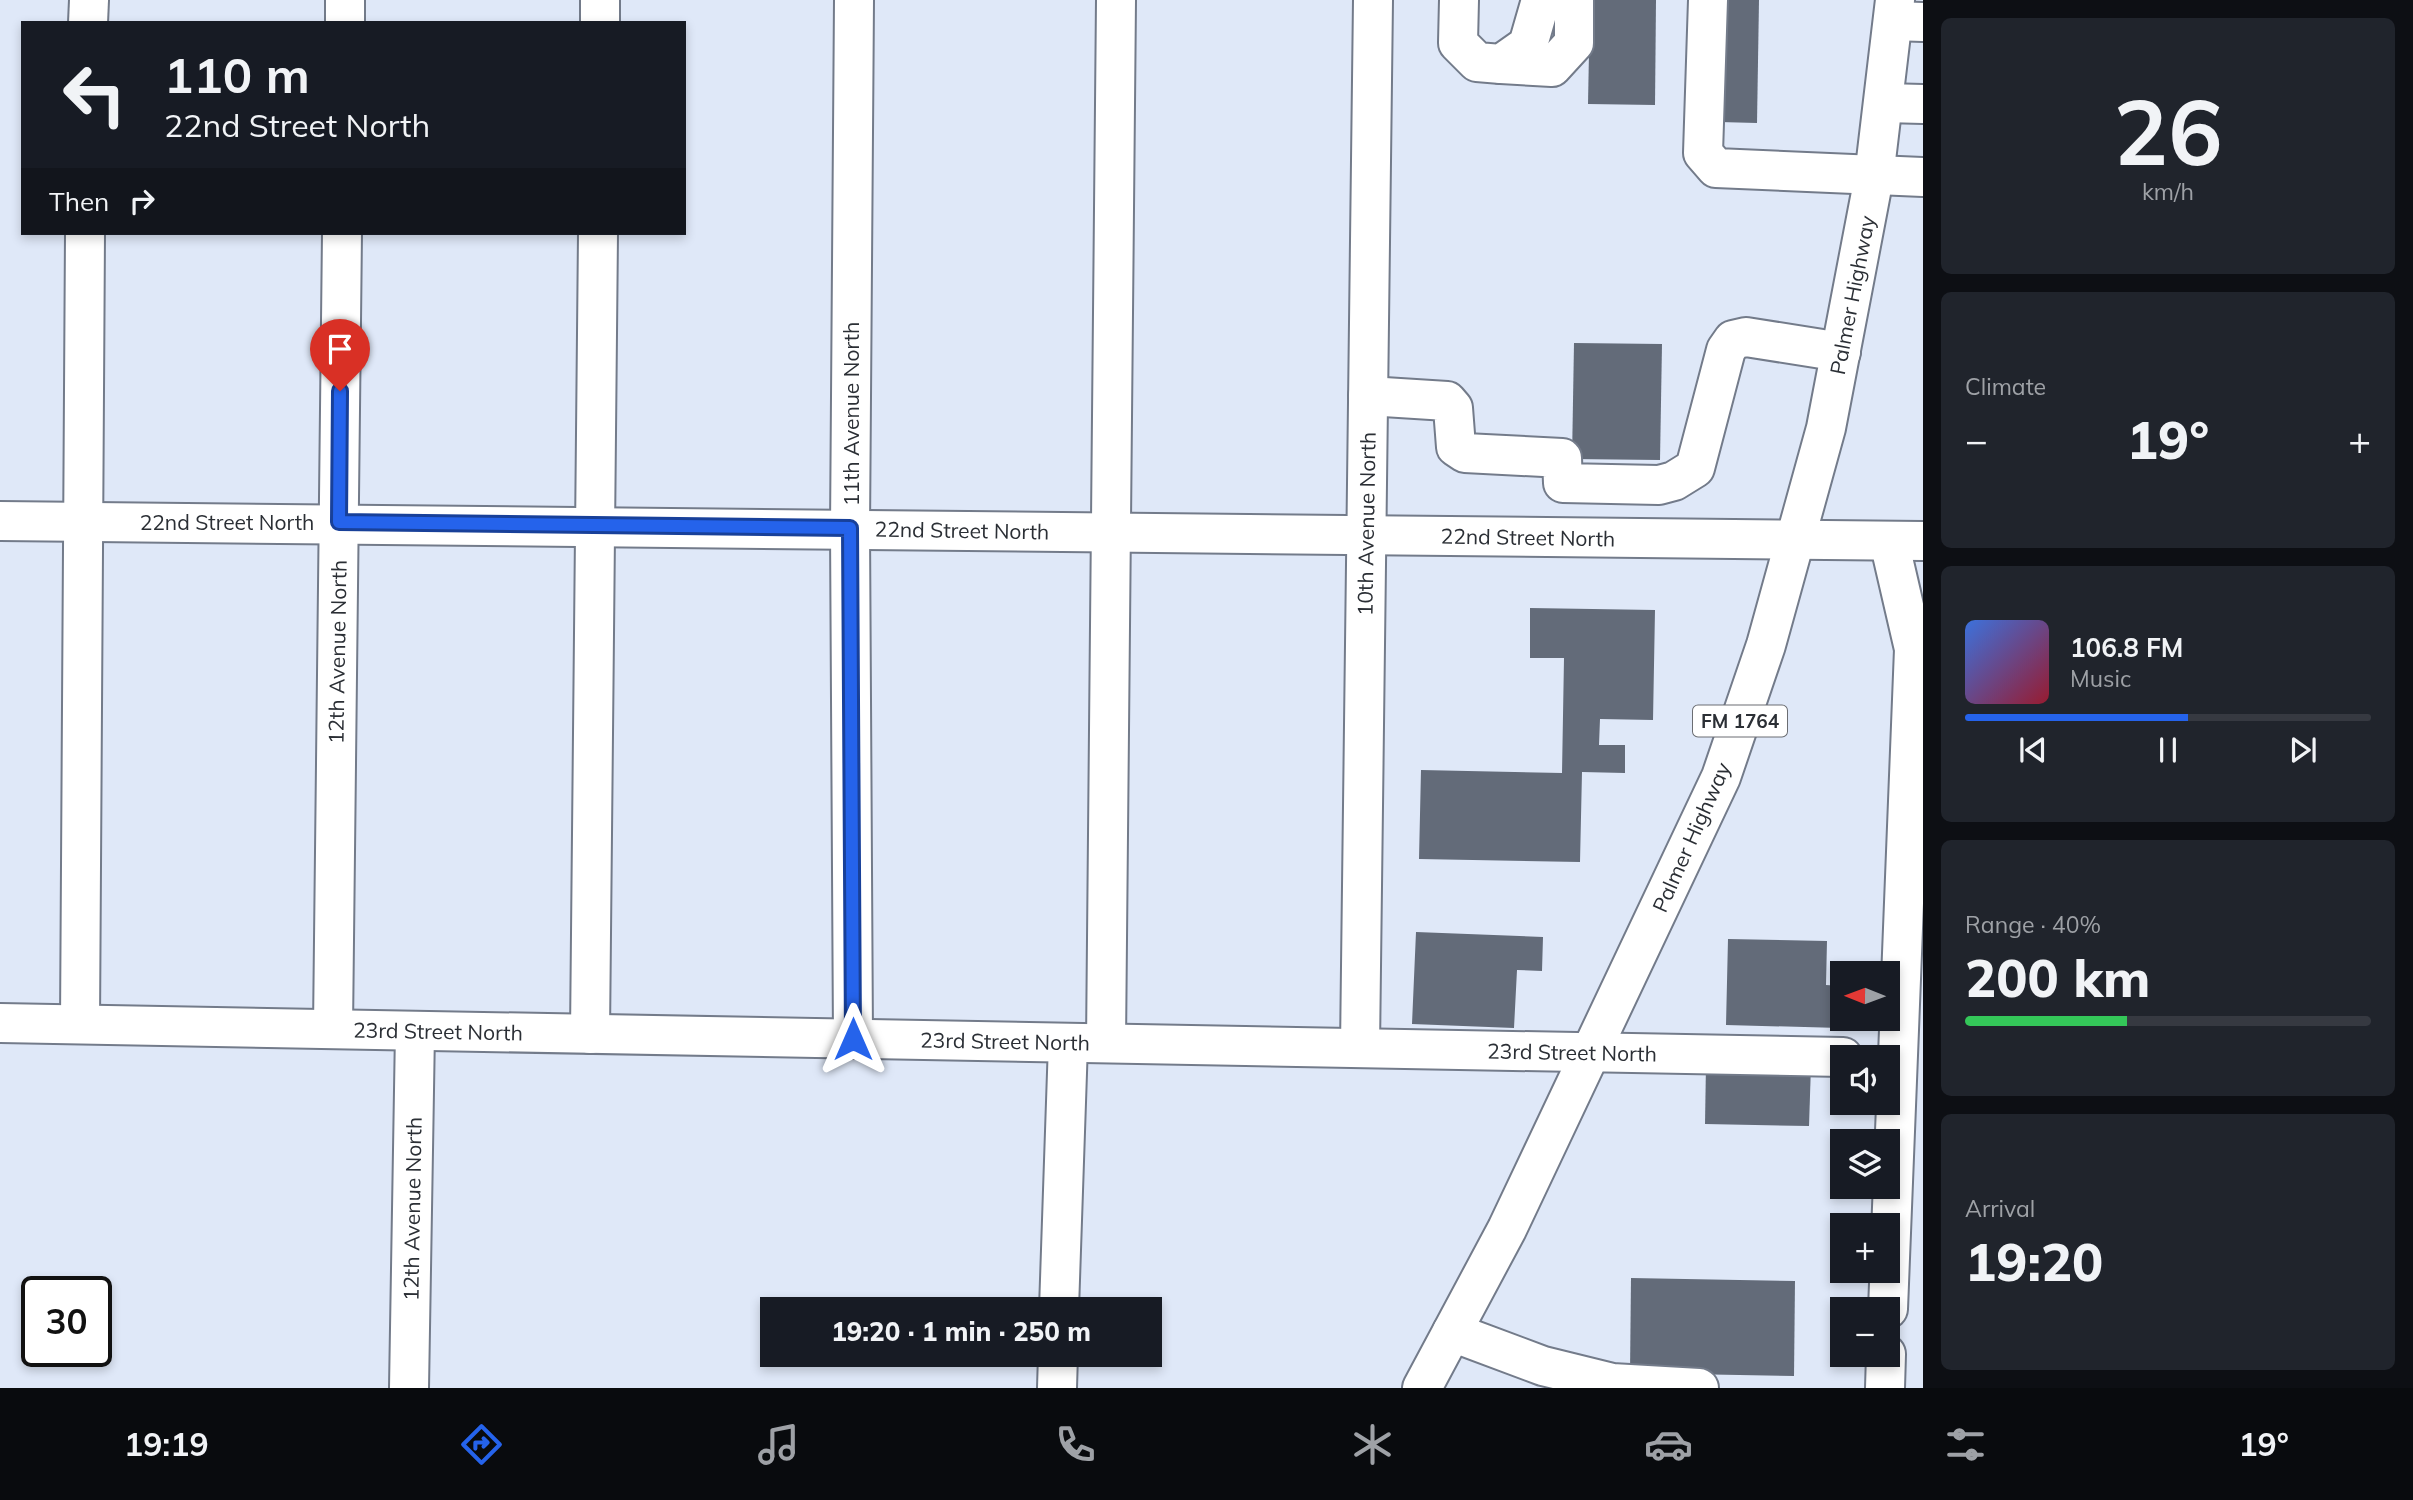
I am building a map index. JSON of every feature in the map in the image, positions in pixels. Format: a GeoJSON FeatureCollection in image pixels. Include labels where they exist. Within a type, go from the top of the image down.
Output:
{"type":"FeatureCollection","features":[{"type":"Feature","properties":{"kind":"street"},"geometry":{"type":"LineString","coordinates":[[88,21],[89,0]]}},
{"type":"Feature","properties":{"kind":"street"},"geometry":{"type":"LineString","coordinates":[[345,0],[345,21]]}},
{"type":"Feature","properties":{"kind":"street"},"geometry":{"type":"LineString","coordinates":[[600,0],[600,21]]}},
{"type":"Feature","properties":{"kind":"street","name":"11th Avenue North"},"geometry":{"type":"LineString","coordinates":[[853,1039],[850,528],[854,0]]}},
{"type":"Feature","properties":{"kind":"street"},"geometry":{"type":"LineString","coordinates":[[1106,1043],[1116,0]]}},
{"type":"Feature","properties":{"kind":"street","name":"10th Avenue North"},"geometry":{"type":"LineString","coordinates":[[1360,1048],[1373,0]]}},
{"type":"Feature","properties":{"kind":"street"},"geometry":{"type":"LineString","coordinates":[[1460,0],[1458,43],[1477,62],[1552,67],[1573,43],[1574,0]]}},
{"type":"Feature","properties":{"kind":"street"},"geometry":{"type":"LineString","coordinates":[[1501,64],[1528,45],[1541,0]]}},
{"type":"Feature","properties":{"kind":"street"},"geometry":{"type":"LineString","coordinates":[[1708,0],[1703,153],[1716,168],[1874,177],[1923,177]]}},
{"type":"Feature","properties":{"kind":"street","name":"Palmer Highway"},"geometry":{"type":"LineString","coordinates":[[1422,1388],[1507,1229],[1721,777],[1797,541],[1826,428],[1874,177],[1885,103],[1904,14]]}},
{"type":"Feature","properties":{"kind":"street"},"geometry":{"type":"LineString","coordinates":[[1885,103],[1923,104]]}},
{"type":"Feature","properties":{"kind":"street"},"geometry":{"type":"LineString","coordinates":[[80,1024],[81,523],[85,235]]}},
{"type":"Feature","properties":{"kind":"street","name":"12th Avenue North"},"geometry":{"type":"LineString","coordinates":[[333,1029],[342,235]]}},
{"type":"Feature","properties":{"kind":"street"},"geometry":{"type":"LineString","coordinates":[[590,1034],[598,235]]}},
{"type":"Feature","properties":{"kind":"street"},"geometry":{"type":"LineString","coordinates":[[1563,483],[1659,485],[1687,475],[1695,468],[1726,350],[1733,341],[1746,337],[1841,352]]}},
{"type":"Feature","properties":{"kind":"street"},"geometry":{"type":"LineString","coordinates":[[1368,396],[1447,401],[1453,408],[1457,447],[1465,453],[1563,458],[1562,537]]}},
{"type":"Feature","properties":{"kind":"street","name":"22nd Street North"},"geometry":{"type":"LineString","coordinates":[[0,521],[339,522],[1906,541]]}},
{"type":"Feature","properties":{"kind":"street"},"geometry":{"type":"LineString","coordinates":[[1889,1297],[1916,795],[1918,707],[1906,541]]}},
{"type":"Feature","properties":{"kind":"street","name":"23rd Street North"},"geometry":{"type":"LineString","coordinates":[[0,1023],[1830,1058]]}},
{"type":"Feature","properties":{"kind":"street","name":"12th Avenue North"},"geometry":{"type":"LineString","coordinates":[[409,1388],[415,1031]]}},
{"type":"Feature","properties":{"kind":"street"},"geometry":{"type":"LineString","coordinates":[[1059,1297],[1068,1043]]}},
{"type":"Feature","properties":{"kind":"street"},"geometry":{"type":"LineString","coordinates":[[1452,1332],[1543,1366],[1612,1386],[1699,1388]]}},
{"type":"Feature","properties":{"kind":"street"},"geometry":{"type":"LineString","coordinates":[[1057,1388],[1058,1367]]}},
{"type":"Feature","properties":{"kind":"street"},"geometry":{"type":"LineString","coordinates":[[1885,1388],[1886,1367]]}},
{"type":"Feature","properties":{"kind":"building"},"geometry":{"type":"Polygon","coordinates":[[[1590,0],[1656,0],[1655,105],[1588,104],[1590,0]]]}},
{"type":"Feature","properties":{"kind":"building"},"geometry":{"type":"Polygon","coordinates":[[[1721,0],[1759,0],[1757,123],[1719,122],[1721,0]]]}},
{"type":"Feature","properties":{"kind":"building"},"geometry":{"type":"Polygon","coordinates":[[[1574,343],[1662,344],[1660,460],[1572,459],[1574,343]]]}},
{"type":"Feature","properties":{"kind":"building"},"geometry":{"type":"Polygon","coordinates":[[[1530,608],[1655,610],[1653,720],[1600,719],[1599,745],[1625,745],[1625,773],[1582,772],[1580,862],[1419,859],[1421,770],[1562,773],[1564,658],[1530,658],[1530,608]]]}},
{"type":"Feature","properties":{"kind":"building"},"geometry":{"type":"Polygon","coordinates":[[[1416,932],[1543,937],[1542,971],[1517,970],[1514,1028],[1412,1024],[1416,932]]]}},
{"type":"Feature","properties":{"kind":"building"},"geometry":{"type":"Polygon","coordinates":[[[1728,939],[1827,941],[1826,985],[1830,985],[1830,1028],[1726,1025],[1728,939]]]}},
{"type":"Feature","properties":{"kind":"building"},"geometry":{"type":"Polygon","coordinates":[[[1706,1064],[1811,1065],[1809,1126],[1705,1124],[1706,1064]]]}},
{"type":"Feature","properties":{"kind":"building"},"geometry":{"type":"Polygon","coordinates":[[[1631,1278],[1795,1281],[1794,1376],[1630,1373],[1631,1278]]]}},
{"type":"Feature","properties":{"kind":"route"},"geometry":{"type":"LineString","coordinates":[[340,391],[339,522],[850,528],[853,1039]]}}]}
